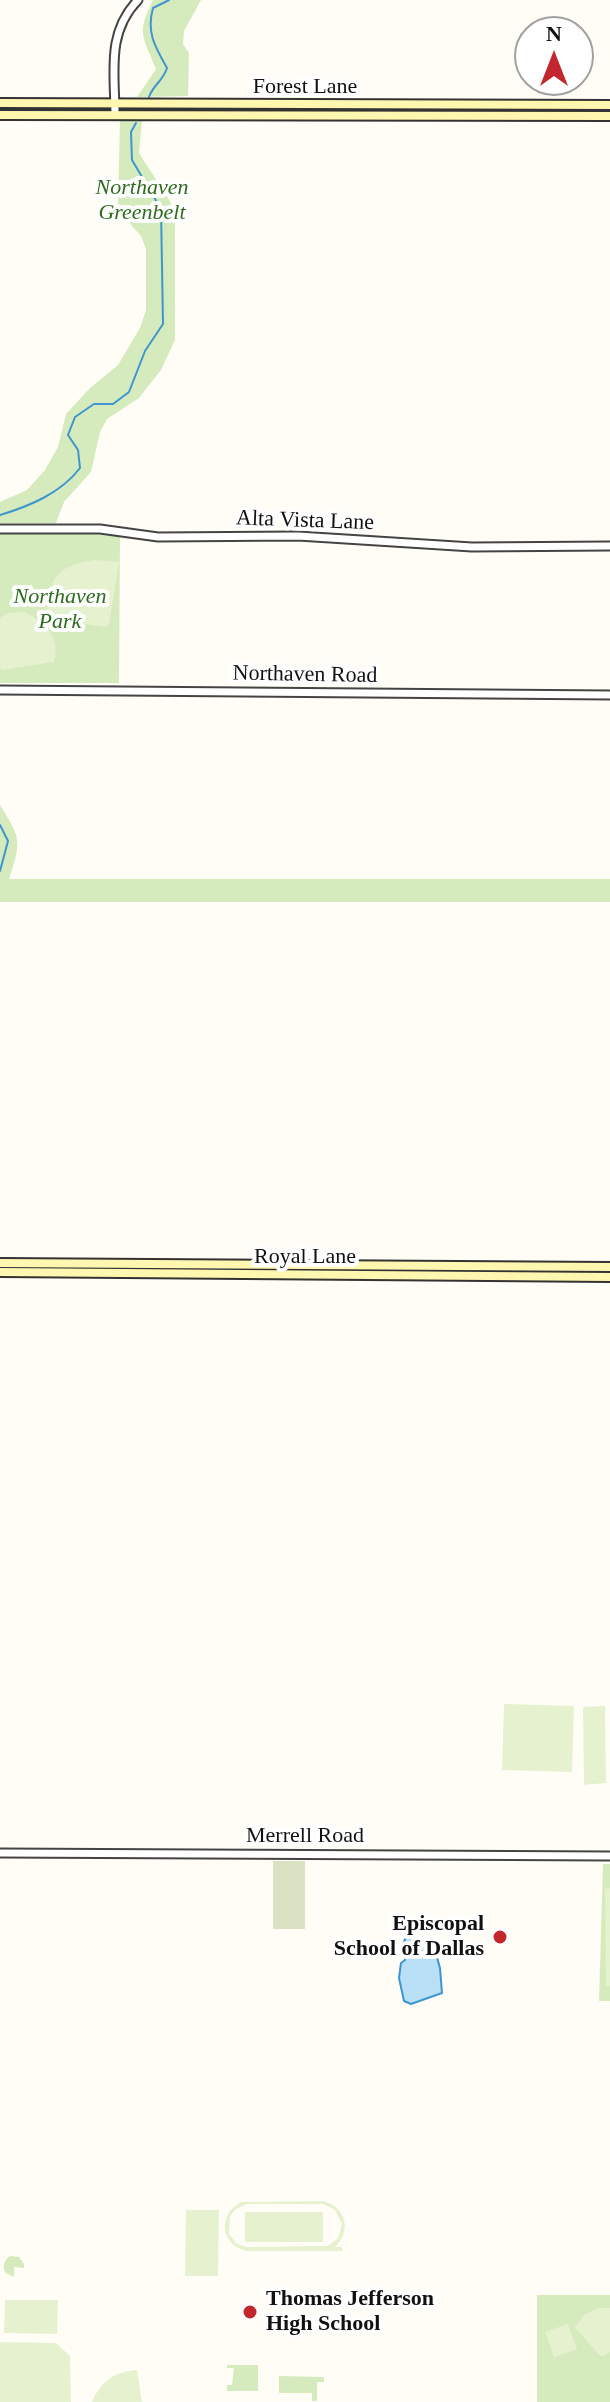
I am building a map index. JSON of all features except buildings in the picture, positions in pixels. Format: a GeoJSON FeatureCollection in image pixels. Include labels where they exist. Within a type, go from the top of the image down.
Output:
{"type":"FeatureCollection","features":[{"type":"Feature","properties":{"kind":"main road","name":"Forest Lane"},"geometry":{"type":"LineString","coordinates":[[0,103],[610,105]]}},
{"type":"Feature","properties":{"kind":"main road"},"geometry":{"type":"LineString","coordinates":[[195,104],[195,115]]}},
{"type":"Feature","properties":{"kind":"main road"},"geometry":{"type":"LineString","coordinates":[[281,105],[281,116]]}},
{"type":"Feature","properties":{"kind":"main road","name":"Forest Lane"},"geometry":{"type":"LineString","coordinates":[[0,115],[610,116]]}},
{"type":"Feature","properties":{"kind":"main road","name":"Royal Lane"},"geometry":{"type":"LineString","coordinates":[[0,1263],[610,1267]]}},
{"type":"Feature","properties":{"kind":"main road","name":"Royal Lane"},"geometry":{"type":"LineString","coordinates":[[0,1272],[610,1277]]}},
{"type":"Feature","properties":{"kind":"street"},"geometry":{"type":"LineString","coordinates":[[115,115],[116,38],[122,21],[138,0]]}},
{"type":"Feature","properties":{"kind":"street","name":"Alta Vista Lane"},"geometry":{"type":"LineString","coordinates":[[0,529],[100,529],[158,537],[298,536],[472,547],[610,546]]}},
{"type":"Feature","properties":{"kind":"street","name":"Northaven Road"},"geometry":{"type":"LineString","coordinates":[[0,690],[610,695]]}},
{"type":"Feature","properties":{"kind":"street","name":"Merrell Road"},"geometry":{"type":"LineString","coordinates":[[0,1853],[610,1856]]}},
{"type":"Feature","properties":{"kind":"green space"},"geometry":{"type":"Polygon","coordinates":[[[153,0],[201,0],[184,31],[183,44],[189,53],[188,96],[137,97],[156,69],[143,35],[144,20],[153,0]]]}},
{"type":"Feature","properties":{"kind":"green space","name":"Northaven Greenbelt"},"geometry":{"type":"Polygon","coordinates":[[[120,121],[142,121],[139,153],[170,201],[175,219],[175,340],[161,370],[139,398],[107,419],[100,432],[91,472],[64,502],[56,523],[0,523],[0,502],[27,490],[45,470],[58,447],[66,414],[90,388],[118,365],[140,328],[146,310],[146,249],[141,236],[124,217],[118,203],[120,121]]]}},
{"type":"Feature","properties":{"kind":"green space","name":"Northaven Park"},"geometry":{"type":"Polygon","coordinates":[[[0,534],[101,534],[120,537],[119,683],[0,683],[0,534]]]}},
{"type":"Feature","properties":{"kind":"green space"},"geometry":{"type":"Polygon","coordinates":[[[95,560],[119,562],[109,624],[105,627],[47,618],[50,593],[57,576],[71,566],[95,560]]]}},
{"type":"Feature","properties":{"kind":"green space"},"geometry":{"type":"Polygon","coordinates":[[[25,612],[50,632],[56,653],[54,662],[2,670],[0,618],[8,613],[25,612]]]}},
{"type":"Feature","properties":{"kind":"green space"},"geometry":{"type":"Polygon","coordinates":[[[0,805],[17,841],[9,879],[610,879],[610,902],[0,902],[0,805]]]}},
{"type":"Feature","properties":{"kind":"green space"},"geometry":{"type":"Polygon","coordinates":[[[504,1704],[574,1706],[572,1772],[502,1770],[504,1704]]]}},
{"type":"Feature","properties":{"kind":"green space"},"geometry":{"type":"Polygon","coordinates":[[[605,1706],[606,1783],[584,1785],[583,1707],[605,1706]]]}},
{"type":"Feature","properties":{"kind":"green space"},"geometry":{"type":"Polygon","coordinates":[[[273,1861],[305,1861],[305,1929],[273,1929],[273,1861]]]}},
{"type":"Feature","properties":{"kind":"green space"},"geometry":{"type":"Polygon","coordinates":[[[603,1864],[610,1864],[610,2001],[599,2001],[603,1864]]]}},
{"type":"Feature","properties":{"kind":"green space"},"geometry":{"type":"Polygon","coordinates":[[[610,1888],[610,1986],[606,1986],[605,1889],[610,1888]]]}},
{"type":"Feature","properties":{"kind":"green space"},"geometry":{"type":"Polygon","coordinates":[[[323,2201],[331,2204],[344,2220],[344,2233],[335,2247],[342,2247],[342,2251],[247,2251],[238,2248],[227,2236],[225,2222],[228,2214],[241,2202],[323,2201]],[[247,2204],[230,2216],[229,2234],[237,2244],[247,2247],[328,2246],[338,2238],[342,2224],[335,2210],[323,2204],[247,2204]]]}},
{"type":"Feature","properties":{"kind":"green space"},"geometry":{"type":"Polygon","coordinates":[[[186,2210],[219,2210],[218,2276],[185,2276],[186,2210]]]}},
{"type":"Feature","properties":{"kind":"green space"},"geometry":{"type":"Polygon","coordinates":[[[245,2212],[323,2212],[323,2242],[245,2242],[245,2212]]]}},
{"type":"Feature","properties":{"kind":"green space"},"geometry":{"type":"Polygon","coordinates":[[[10,2256],[19,2257],[24,2264],[24,2268],[14,2267],[14,2277],[4,2268],[10,2256]]]}},
{"type":"Feature","properties":{"kind":"green space"},"geometry":{"type":"Polygon","coordinates":[[[537,2295],[610,2295],[610,2402],[537,2402],[537,2295]]]}},
{"type":"Feature","properties":{"kind":"green space"},"geometry":{"type":"Polygon","coordinates":[[[5,2300],[58,2300],[57,2334],[4,2333],[5,2300]]]}},
{"type":"Feature","properties":{"kind":"green space"},"geometry":{"type":"Polygon","coordinates":[[[599,2308],[610,2308],[610,2351],[605,2356],[600,2356],[575,2327],[585,2314],[599,2308]]]}},
{"type":"Feature","properties":{"kind":"green space"},"geometry":{"type":"Polygon","coordinates":[[[568,2324],[577,2349],[554,2357],[545,2332],[568,2324]]]}},
{"type":"Feature","properties":{"kind":"green space"},"geometry":{"type":"Polygon","coordinates":[[[0,2342],[56,2343],[70,2356],[71,2402],[0,2402],[0,2342]]]}},
{"type":"Feature","properties":{"kind":"green space"},"geometry":{"type":"Polygon","coordinates":[[[227,2365],[258,2365],[258,2391],[227,2391],[227,2385],[232,2385],[234,2368],[227,2368],[227,2365]]]}},
{"type":"Feature","properties":{"kind":"green space"},"geometry":{"type":"Polygon","coordinates":[[[137,2370],[142,2402],[92,2402],[109,2379],[137,2370]]]}},
{"type":"Feature","properties":{"kind":"green space"},"geometry":{"type":"Polygon","coordinates":[[[279,2376],[324,2377],[324,2382],[317,2382],[317,2401],[312,2401],[312,2393],[279,2393],[279,2376]]]}},
{"type":"Feature","properties":{"kind":"water"},"geometry":{"type":"Polygon","coordinates":[[[406,1937],[426,1939],[439,1943],[440,1947],[436,1954],[442,1993],[411,2004],[404,2001],[399,1978],[401,1963],[405,1960],[403,1944],[406,1937]]]}},
{"type":"Feature","properties":{"kind":"waterway"},"geometry":{"type":"LineString","coordinates":[[149,97],[167,68],[153,39],[151,17],[153,8],[169,0]]}},
{"type":"Feature","properties":{"kind":"waterway"},"geometry":{"type":"LineString","coordinates":[[0,515],[44,498],[64,485],[80,468],[78,450],[68,435],[75,417],[94,404],[113,404],[129,392],[145,351],[163,324],[161,209],[132,160],[131,132],[136,123]]}},
{"type":"Feature","properties":{"kind":"waterway"},"geometry":{"type":"LineString","coordinates":[[0,825],[8,841],[0,871]]}},
{"type":"Feature","properties":{"kind":"place","name":"Episcopal School of Dallas"},"geometry":{"type":"Point","coordinates":[500,1937]}},
{"type":"Feature","properties":{"kind":"place","name":"Thomas Jefferson High School"},"geometry":{"type":"Point","coordinates":[250,2312]}}]}
